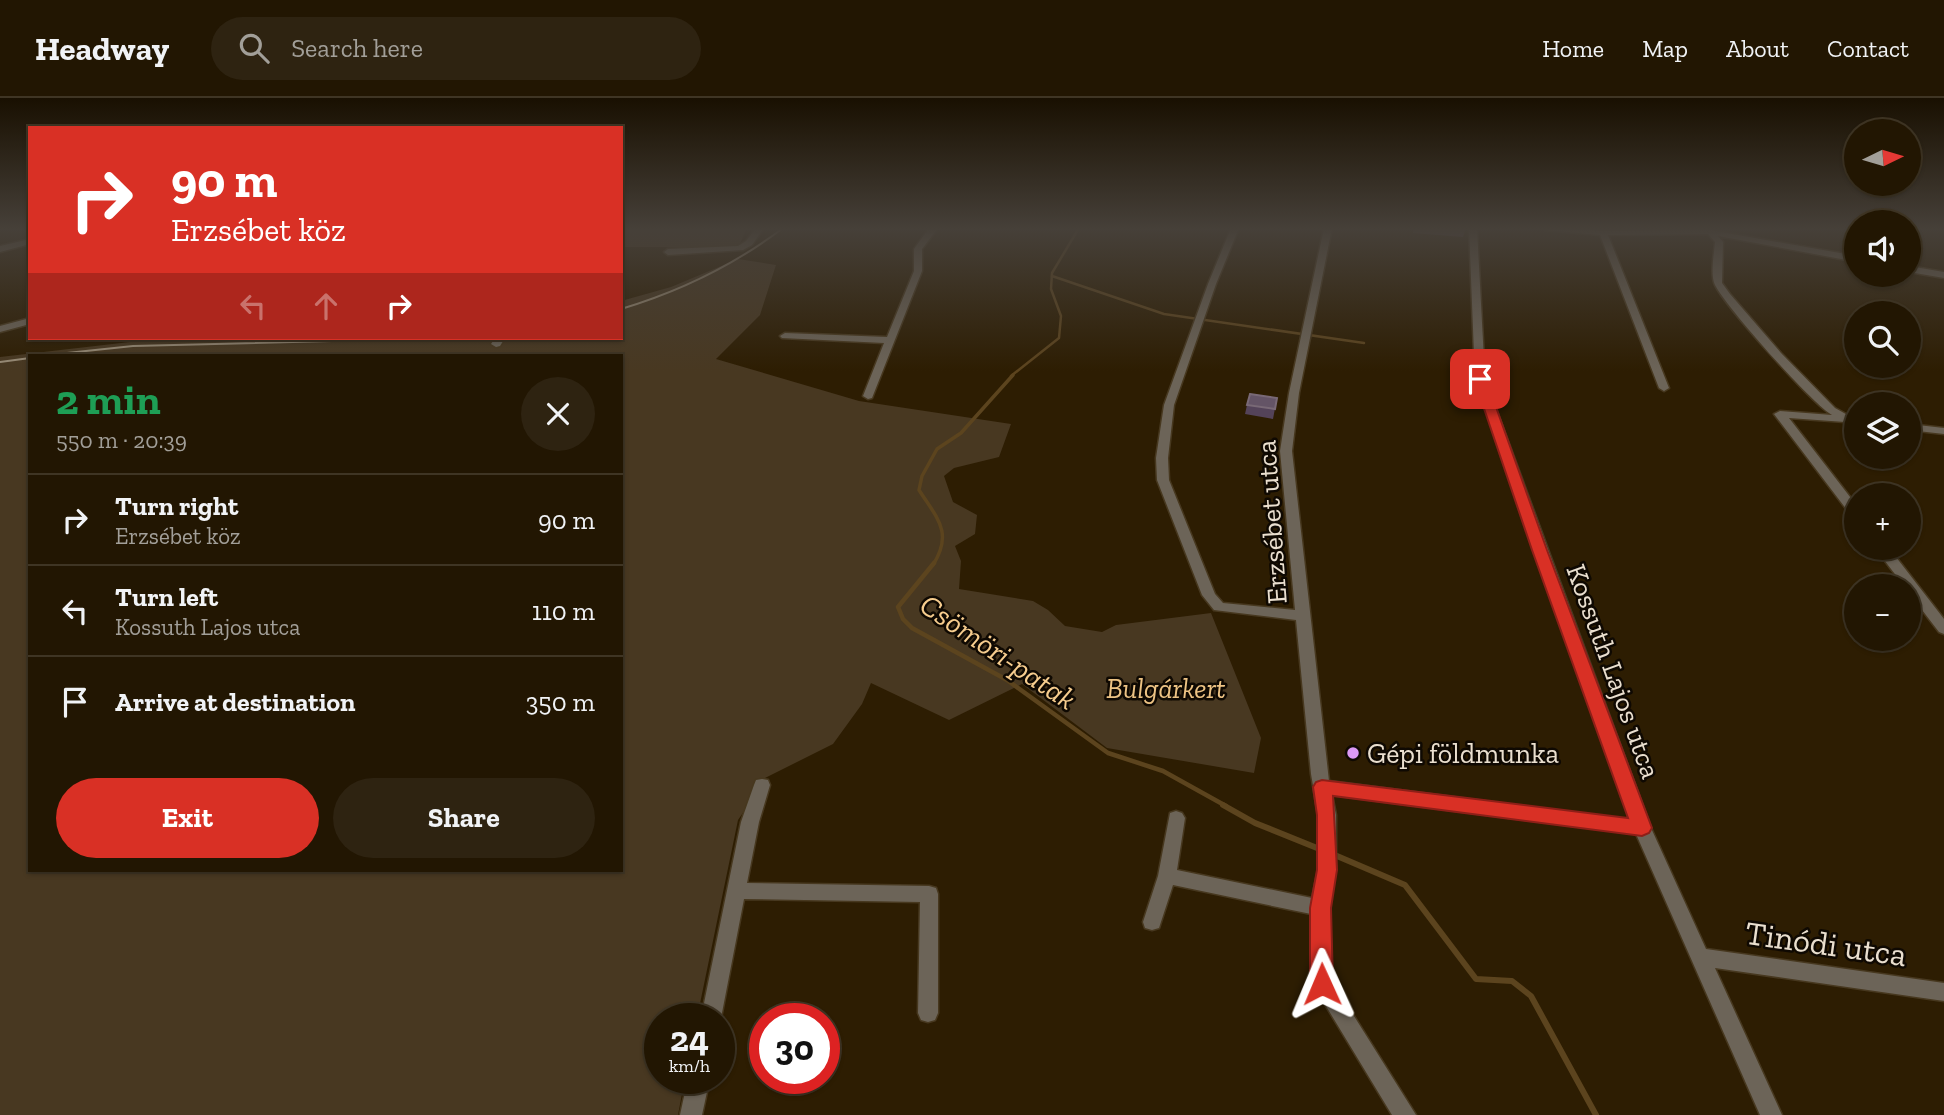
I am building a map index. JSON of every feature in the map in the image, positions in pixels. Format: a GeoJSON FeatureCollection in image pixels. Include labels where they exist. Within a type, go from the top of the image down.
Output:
{"type":"FeatureCollection","features":[{"type":"Feature","properties":{"kind":"street"},"geometry":{"type":"LineString","coordinates":[[868,396],[916,275]]}},
{"type":"Feature","properties":{"kind":"street"},"geometry":{"type":"LineString","coordinates":[[1217,275],[1169,405],[1164,433],[1163,480],[1175,516],[1209,595],[1219,607],[1304,616]]}},
{"type":"Feature","properties":{"kind":"street","name":"Erzsébet utca"},"geometry":{"type":"LineString","coordinates":[[1318,275],[1286,451],[1326,815],[1327,870],[1320,908],[1322,984],[1405,1115]]}},
{"type":"Feature","properties":{"kind":"street","name":"Kossuth Lajos utca"},"geometry":{"type":"LineString","coordinates":[[1475,275],[1480,379],[1539,550],[1642,828],[1771,1115]]}},
{"type":"Feature","properties":{"kind":"street"},"geometry":{"type":"LineString","coordinates":[[1622,275],[1664,388]]}},
{"type":"Feature","properties":{"kind":"street"},"geometry":{"type":"LineString","coordinates":[[1718,275],[1718,283],[1738,312],[1831,410],[1844,416]]}},
{"type":"Feature","properties":{"kind":"street"},"geometry":{"type":"LineString","coordinates":[[0,329],[28,322]]}},
{"type":"Feature","properties":{"kind":"street"},"geometry":{"type":"LineString","coordinates":[[785,336],[890,340]]}},
{"type":"Feature","properties":{"kind":"street"},"geometry":{"type":"LineString","coordinates":[[1844,418],[1780,414],[1844,498]]}},
{"type":"Feature","properties":{"kind":"street"},"geometry":{"type":"LineString","coordinates":[[1921,428],[1944,431]]}},
{"type":"Feature","properties":{"kind":"street"},"geometry":{"type":"LineString","coordinates":[[1891,560],[1944,629]]}},
{"type":"Feature","properties":{"kind":"street"},"geometry":{"type":"LineString","coordinates":[[714,1003],[750,822],[762,785]]}},
{"type":"Feature","properties":{"kind":"street"},"geometry":{"type":"LineString","coordinates":[[1322,787],[1642,828]]}},
{"type":"Feature","properties":{"kind":"street"},"geometry":{"type":"LineString","coordinates":[[1152,922],[1167,876],[1176,818]]}},
{"type":"Feature","properties":{"kind":"street"},"geometry":{"type":"LineString","coordinates":[[1167,876],[1320,908]]}},
{"type":"Feature","properties":{"kind":"street"},"geometry":{"type":"LineString","coordinates":[[737,891],[929,894],[928,1013]]}},
{"type":"Feature","properties":{"kind":"street","name":"Tinódi utca"},"geometry":{"type":"LineString","coordinates":[[1699,957],[1944,992]]}},
{"type":"Feature","properties":{"kind":"street"},"geometry":{"type":"LineString","coordinates":[[691,1115],[696,1094]]}},
{"type":"Feature","properties":{"kind":"green space","name":"Bulgárkert"},"geometry":{"type":"Polygon","coordinates":[[[699,275],[773,275],[760,315],[716,359],[859,401],[1011,424],[999,457],[954,468],[944,476],[953,502],[977,515],[975,534],[955,546],[961,561],[959,589],[1033,601],[1048,610],[1065,626],[1102,632],[1116,625],[1211,613],[1261,738],[1254,773],[1107,748],[1022,684],[949,720],[871,683],[862,704],[833,744],[761,780],[762,785],[738,820],[700,1003],[644,1003],[644,1094],[682,1094],[678,1115],[0,1115],[0,357],[147,340],[623,340],[623,300],[671,287],[699,275]]]}},
{"type":"Feature","properties":{"kind":"building"},"geometry":{"type":"Polygon","coordinates":[[[1250,394],[1277,398],[1275,409],[1247,405],[1250,394]]]}},
{"type":"Feature","properties":{"kind":"waterway","name":"Csömöri-patak"},"geometry":{"type":"LineString","coordinates":[[1011,376],[1059,338],[1061,316],[1051,289],[1052,275]]}},
{"type":"Feature","properties":{"kind":"waterway"},"geometry":{"type":"LineString","coordinates":[[1052,276],[1164,314],[1364,343]]}},
{"type":"Feature","properties":{"kind":"waterway","name":"Csömöri-patak"},"geometry":{"type":"LineString","coordinates":[[934,563],[942,543],[942,534],[936,517],[919,490],[922,476],[937,449],[961,433],[1013,375]]}},
{"type":"Feature","properties":{"kind":"waterway","name":"Csömöri-patak"},"geometry":{"type":"LineString","coordinates":[[934,563],[898,607],[903,619],[912,628],[1007,680],[1108,753],[1163,771],[1226,806]]}},
{"type":"Feature","properties":{"kind":"waterway","name":"Csömöri-patak"},"geometry":{"type":"LineString","coordinates":[[1223,805],[1255,823],[1322,850]]}},
{"type":"Feature","properties":{"kind":"waterway","name":"Csömöri-patak"},"geometry":{"type":"LineString","coordinates":[[1330,853],[1405,885],[1476,979],[1512,981],[1531,996],[1596,1115]]}},
{"type":"Feature","properties":{"kind":"tram line"},"geometry":{"type":"LineString","coordinates":[[623,308],[707,275]]}},
{"type":"Feature","properties":{"kind":"tram line"},"geometry":{"type":"LineString","coordinates":[[57,354],[133,346],[369,340]]}},
{"type":"Feature","properties":{"kind":"tram line"},"geometry":{"type":"LineString","coordinates":[[0,362],[28,358]]}},
{"type":"Feature","properties":{"kind":"place","name":"Gépi földmunka"},"geometry":{"type":"Point","coordinates":[1353,753]}},
{"type":"Feature","properties":{"kind":"route"},"geometry":{"type":"LineString","coordinates":[[1322,984],[1320,908],[1327,870],[1326,815],[1322,787],[1642,828],[1539,550],[1480,379]]}}]}
